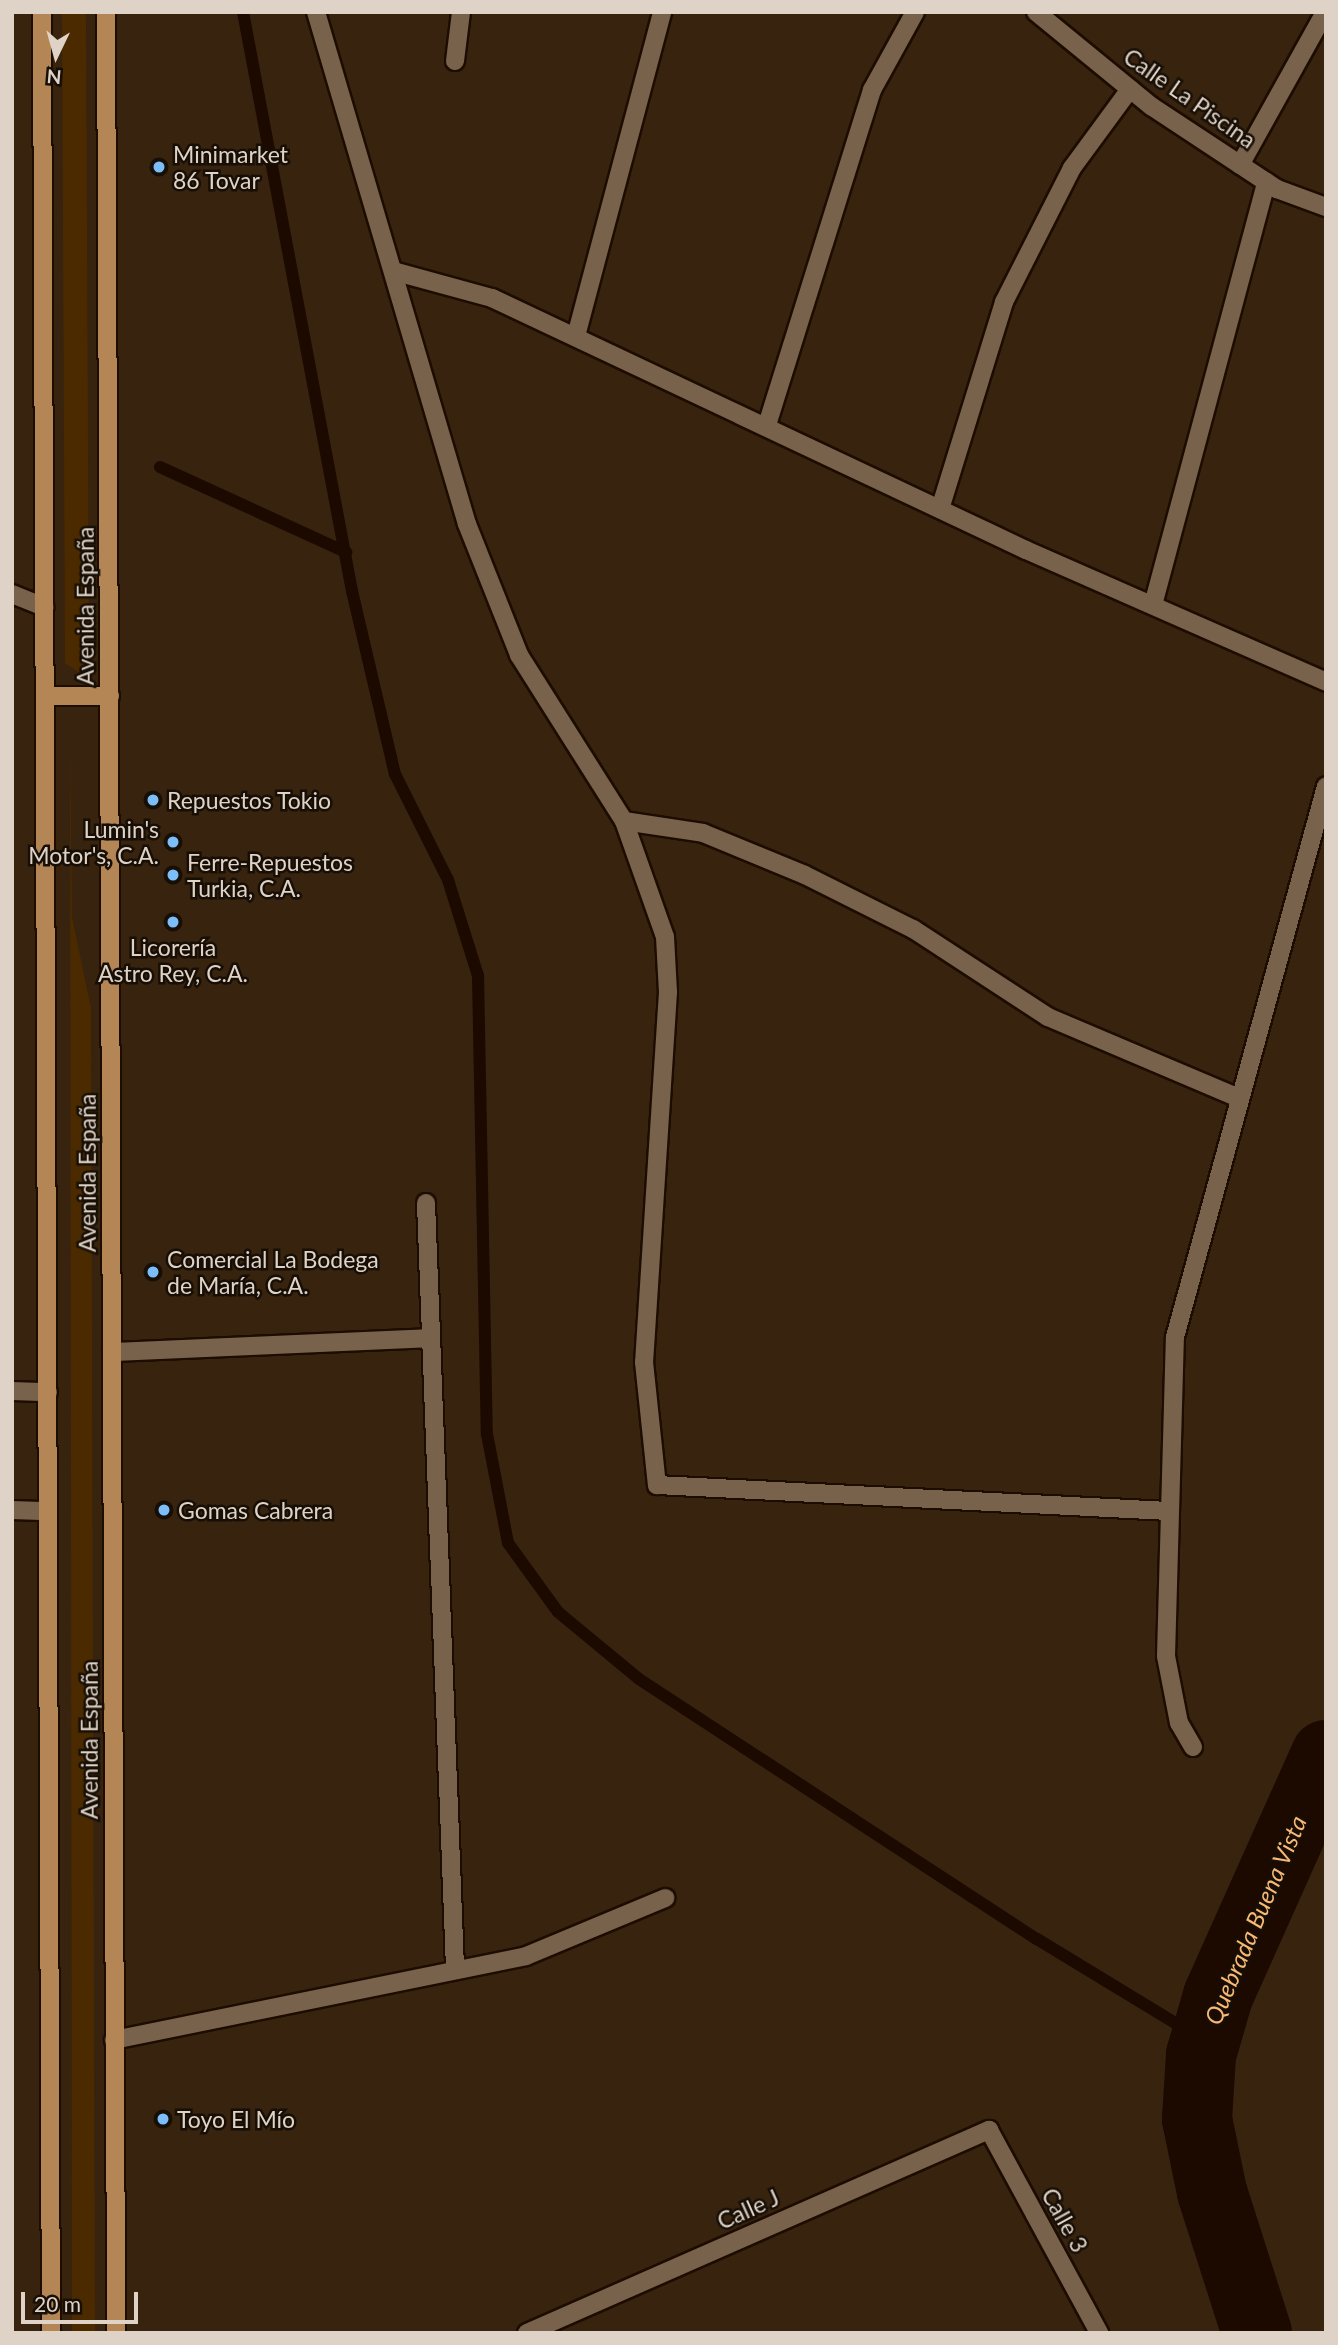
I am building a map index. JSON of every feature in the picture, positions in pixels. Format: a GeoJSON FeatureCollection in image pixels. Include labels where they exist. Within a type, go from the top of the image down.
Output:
{"type":"FeatureCollection","features":[{"type":"Feature","properties":{"kind":"main road","name":"Avenida España"},"geometry":{"type":"LineString","coordinates":[[42,12],[51,2333]]}},
{"type":"Feature","properties":{"kind":"main road","name":"Avenida España"},"geometry":{"type":"LineString","coordinates":[[106,12],[116,2333]]}},
{"type":"Feature","properties":{"kind":"main road"},"geometry":{"type":"LineString","coordinates":[[45,696],[110,696]]}},
{"type":"Feature","properties":{"kind":"street"},"geometry":{"type":"LineString","coordinates":[[316,12],[467,524],[510,633],[582,761],[624,821],[656,904],[668,992],[644,1362],[657,1485],[1169,1511]]}},
{"type":"Feature","properties":{"kind":"street"},"geometry":{"type":"LineString","coordinates":[[455,61],[461,12]]}},
{"type":"Feature","properties":{"kind":"street"},"geometry":{"type":"LineString","coordinates":[[576,336],[662,12]]}},
{"type":"Feature","properties":{"kind":"street"},"geometry":{"type":"LineString","coordinates":[[767,425],[863,115],[915,12]]}},
{"type":"Feature","properties":{"kind":"street","name":"Calle La Piscina"},"geometry":{"type":"LineString","coordinates":[[1036,12],[1130,89],[1240,165],[1266,182],[1326,207]]}},
{"type":"Feature","properties":{"kind":"street"},"geometry":{"type":"LineString","coordinates":[[1240,165],[1319,39],[1325,12]]}},
{"type":"Feature","properties":{"kind":"street"},"geometry":{"type":"LineString","coordinates":[[940,509],[1009,291],[1072,168],[1130,89]]}},
{"type":"Feature","properties":{"kind":"street"},"geometry":{"type":"LineString","coordinates":[[1153,605],[1266,182]]}},
{"type":"Feature","properties":{"kind":"street"},"geometry":{"type":"LineString","coordinates":[[393,271],[492,298],[767,425],[940,509],[1326,681]]}},
{"type":"Feature","properties":{"kind":"street"},"geometry":{"type":"LineString","coordinates":[[12,594],[44,607]]}},
{"type":"Feature","properties":{"kind":"street"},"geometry":{"type":"LineString","coordinates":[[1193,1747],[1179,1723],[1166,1656],[1175,1337],[1238,1098],[1326,786]]}},
{"type":"Feature","properties":{"kind":"street"},"geometry":{"type":"LineString","coordinates":[[624,821],[704,833],[806,875],[913,929],[1048,1017],[1238,1098]]}},
{"type":"Feature","properties":{"kind":"street"},"geometry":{"type":"LineString","coordinates":[[426,1203],[456,1970]]}},
{"type":"Feature","properties":{"kind":"street"},"geometry":{"type":"LineString","coordinates":[[112,1352],[430,1338]]}},
{"type":"Feature","properties":{"kind":"street"},"geometry":{"type":"LineString","coordinates":[[12,1391],[48,1392]]}},
{"type":"Feature","properties":{"kind":"street"},"geometry":{"type":"LineString","coordinates":[[12,1510],[48,1511]]}},
{"type":"Feature","properties":{"kind":"street"},"geometry":{"type":"LineString","coordinates":[[114,2040],[456,1970],[562,1945],[665,1898]]}},
{"type":"Feature","properties":{"kind":"street","name":"Calle J"},"geometry":{"type":"LineString","coordinates":[[527,2333],[989,2130]]}},
{"type":"Feature","properties":{"kind":"street","name":"Calle 3"},"geometry":{"type":"LineString","coordinates":[[989,2130],[1099,2333]]}},
{"type":"Feature","properties":{"kind":"shaded area"},"geometry":{"type":"Polygon","coordinates":[[[62,12],[86,12],[89,663],[81,674],[65,663],[62,12]]]}},
{"type":"Feature","properties":{"kind":"shaded area"},"geometry":{"type":"Polygon","coordinates":[[[70,731],[72,917],[91,1008],[95,2333],[72,2333],[70,731]]]}},
{"type":"Feature","properties":{"kind":"waterway"},"geometry":{"type":"LineString","coordinates":[[243,12],[352,591],[395,774],[448,880],[478,976],[487,1434],[508,1543],[558,1612],[639,1679],[1037,1939],[1205,2041]]}},
{"type":"Feature","properties":{"kind":"waterway"},"geometry":{"type":"LineString","coordinates":[[160,467],[346,552]]}},
{"type":"Feature","properties":{"kind":"waterway","name":"Quebrada Buena Vista"},"geometry":{"type":"LineString","coordinates":[[1257,2333],[1212,2192],[1197,2119],[1201,2055],[1218,1996],[1326,1755]]}},
{"type":"Feature","properties":{"kind":"place","name":"Minimarket 86 Tovar"},"geometry":{"type":"Point","coordinates":[159,167]}},
{"type":"Feature","properties":{"kind":"place","name":"Repuestos Tokio"},"geometry":{"type":"Point","coordinates":[153,800]}},
{"type":"Feature","properties":{"kind":"place","name":"Lumin's Motor's, C.A."},"geometry":{"type":"Point","coordinates":[173,842]}},
{"type":"Feature","properties":{"kind":"place","name":"Ferre-Repuestos Turkia, C.A."},"geometry":{"type":"Point","coordinates":[173,875]}},
{"type":"Feature","properties":{"kind":"place","name":"Licorería Astro Rey, C.A."},"geometry":{"type":"Point","coordinates":[173,922]}},
{"type":"Feature","properties":{"kind":"place","name":"Comercial La Bodega de María, C.A."},"geometry":{"type":"Point","coordinates":[153,1272]}},
{"type":"Feature","properties":{"kind":"place","name":"Gomas Cabrera"},"geometry":{"type":"Point","coordinates":[164,1510]}},
{"type":"Feature","properties":{"kind":"place","name":"Toyo El Mío"},"geometry":{"type":"Point","coordinates":[163,2119]}}]}
